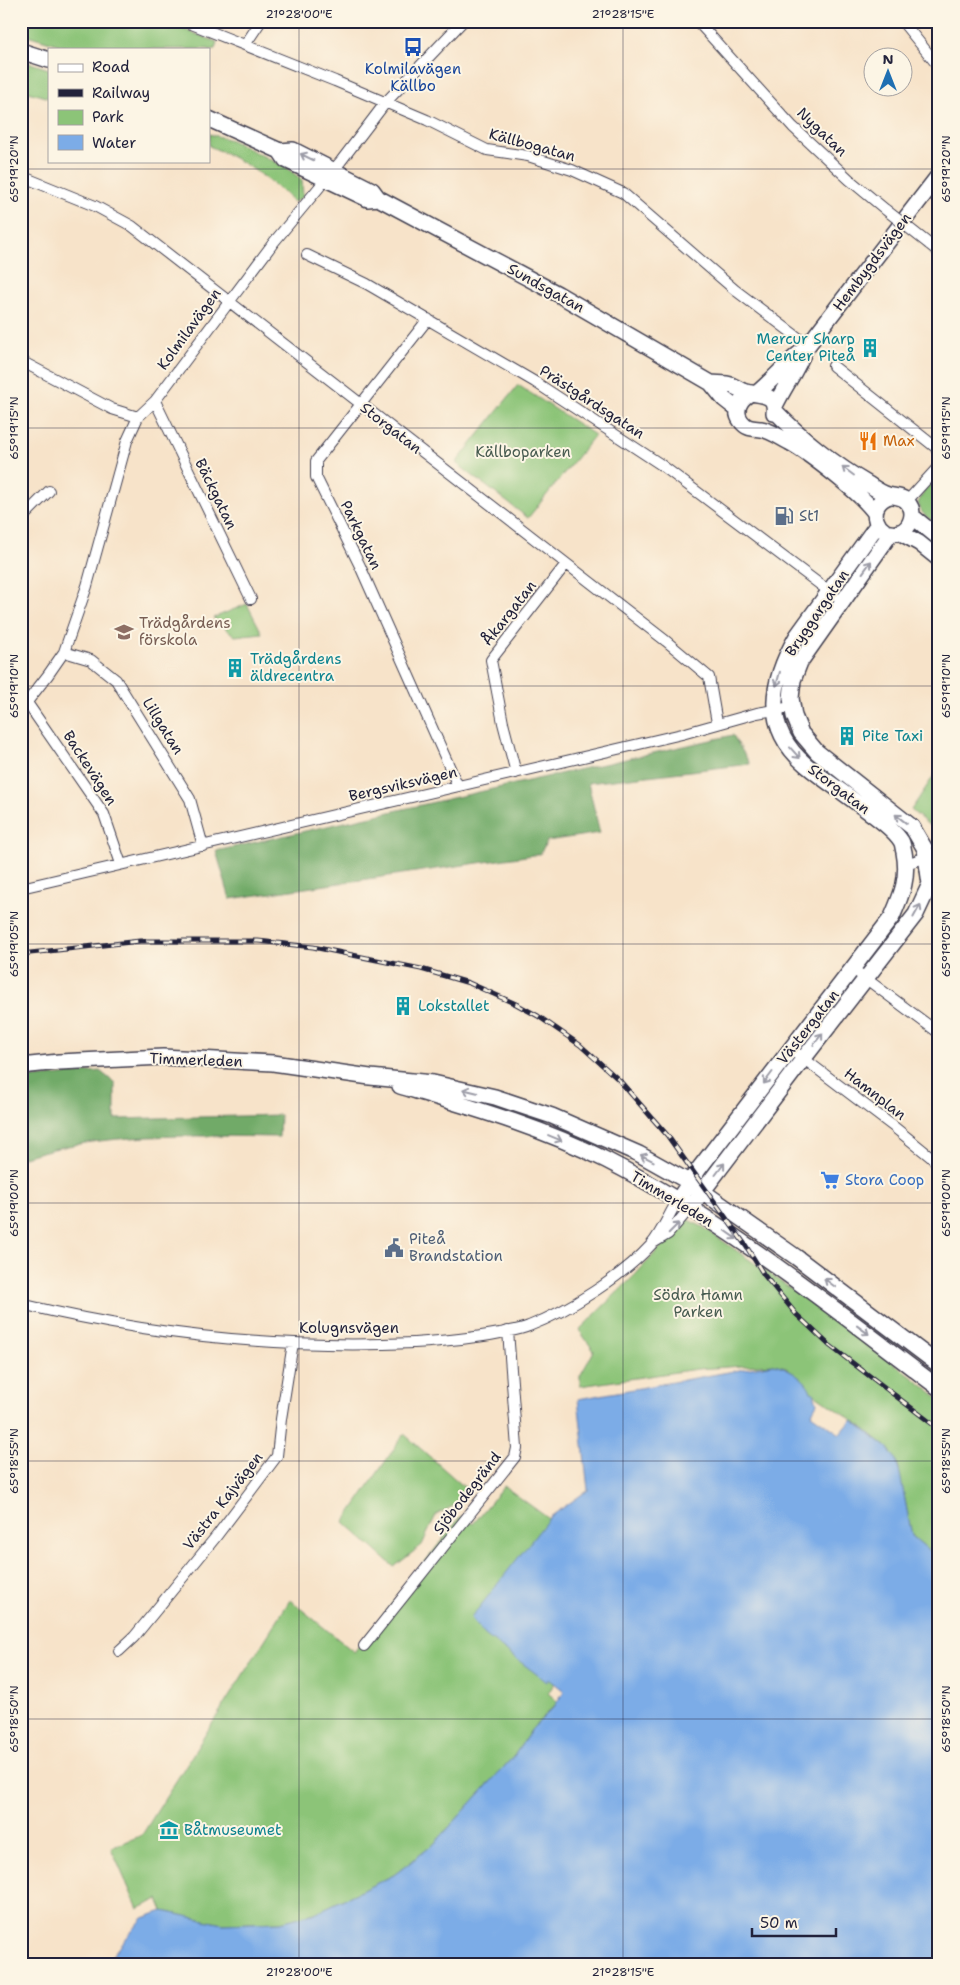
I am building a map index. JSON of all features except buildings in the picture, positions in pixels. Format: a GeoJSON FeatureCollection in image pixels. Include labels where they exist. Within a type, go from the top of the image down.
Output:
{"type":"FeatureCollection","features":[{"type":"Feature","properties":{"kind":"main road"},"geometry":{"type":"LineString","coordinates":[[21,51],[48,60]]}},
{"type":"Feature","properties":{"kind":"main road","name":"Sundsgatan"},"geometry":{"type":"LineString","coordinates":[[210,119],[280,151],[293,150],[330,175],[372,190],[378,198],[558,294],[711,383],[724,399],[738,410],[739,419],[747,427],[761,429],[791,443],[863,498],[877,519],[895,533],[918,544],[939,558]]}},
{"type":"Feature","properties":{"kind":"main road","name":"Hembygdsvägen"},"geometry":{"type":"LineString","coordinates":[[754,393],[768,384],[789,360],[806,347],[939,175]]}},
{"type":"Feature","properties":{"kind":"main road","name":"Hembygdsvägen"},"geometry":{"type":"LineString","coordinates":[[775,408],[782,391],[798,367],[806,347]]}},
{"type":"Feature","properties":{"kind":"main road","name":"Sundsgatan"},"geometry":{"type":"LineString","coordinates":[[711,383],[732,385],[770,398],[775,408],[800,435],[829,457],[867,484],[890,496],[899,497],[907,501]]}},
{"type":"Feature","properties":{"kind":"main road"},"geometry":{"type":"LineString","coordinates":[[738,410],[743,398],[754,393]]}},
{"type":"Feature","properties":{"kind":"main road"},"geometry":{"type":"LineString","coordinates":[[761,429],[769,424],[775,408]]}},
{"type":"Feature","properties":{"kind":"main road"},"geometry":{"type":"LineString","coordinates":[[877,519],[881,501],[890,496]]}},
{"type":"Feature","properties":{"kind":"main road"},"geometry":{"type":"LineString","coordinates":[[895,533],[909,525],[912,511],[907,501]]}},
{"type":"Feature","properties":{"kind":"main road"},"geometry":{"type":"LineString","coordinates":[[912,516],[939,538]]}},
{"type":"Feature","properties":{"kind":"main road","name":"Bryggargatan"},"geometry":{"type":"LineString","coordinates":[[792,710],[792,691],[796,669],[877,519]]}},
{"type":"Feature","properties":{"kind":"main road","name":"Bryggargatan"},"geometry":{"type":"LineString","coordinates":[[775,710],[775,689],[789,651],[797,636],[895,533]]}},
{"type":"Feature","properties":{"kind":"main road","name":"Storgatan"},"geometry":{"type":"LineString","coordinates":[[775,710],[782,736],[791,749],[806,764],[878,818],[902,841],[906,864]]}},
{"type":"Feature","properties":{"kind":"main road","name":"Storgatan"},"geometry":{"type":"LineString","coordinates":[[792,710],[801,733],[817,752],[912,827],[925,849],[933,856]]}},
{"type":"Feature","properties":{"kind":"main road","name":"Västergatan"},"geometry":{"type":"LineString","coordinates":[[684,1204],[703,1192],[916,914],[930,884],[933,856]]}},
{"type":"Feature","properties":{"kind":"main road","name":"Västergatan"},"geometry":{"type":"LineString","coordinates":[[684,1204],[690,1182],[892,917],[905,888],[906,864]]}},
{"type":"Feature","properties":{"kind":"main road","name":"Timmerleden"},"geometry":{"type":"LineString","coordinates":[[21,1066],[58,1062],[163,1057],[273,1063],[370,1077],[433,1082],[495,1097],[552,1116],[639,1154],[690,1182],[796,1257],[939,1365]]}},
{"type":"Feature","properties":{"kind":"main road","name":"Timmerleden"},"geometry":{"type":"LineString","coordinates":[[370,1077],[478,1109],[553,1137],[604,1159],[684,1204],[812,1293],[939,1388]]}},
{"type":"Feature","properties":{"kind":"street","name":"Källbogatan"},"geometry":{"type":"LineString","coordinates":[[184,21],[386,102],[427,120],[486,150],[528,156],[572,170],[622,193],[735,290],[806,347]]}},
{"type":"Feature","properties":{"kind":"street"},"geometry":{"type":"LineString","coordinates":[[245,45],[261,21]]}},
{"type":"Feature","properties":{"kind":"street","name":"Kolmilavägen"},"geometry":{"type":"LineString","coordinates":[[24,698],[48,676],[64,652],[87,586],[126,441],[138,417],[155,401],[228,301],[330,175],[386,102],[463,21]]}},
{"type":"Feature","properties":{"kind":"street","name":"Nygatan"},"geometry":{"type":"LineString","coordinates":[[697,21],[793,127],[851,181],[939,252]]}},
{"type":"Feature","properties":{"kind":"street"},"geometry":{"type":"LineString","coordinates":[[902,21],[939,67]]}},
{"type":"Feature","properties":{"kind":"street","name":"Storgatan"},"geometry":{"type":"LineString","coordinates":[[21,176],[95,206],[132,226],[666,642],[709,677],[717,722]]}},
{"type":"Feature","properties":{"kind":"street","name":"Prästgårdsgatan"},"geometry":{"type":"LineString","coordinates":[[307,255],[367,284],[535,382],[660,464],[836,597]]}},
{"type":"Feature","properties":{"kind":"street","name":"Parkgatan"},"geometry":{"type":"LineString","coordinates":[[428,319],[316,461],[316,476],[360,566],[458,786]]}},
{"type":"Feature","properties":{"kind":"street"},"geometry":{"type":"LineString","coordinates":[[21,361],[112,409],[138,417]]}},
{"type":"Feature","properties":{"kind":"street"},"geometry":{"type":"LineString","coordinates":[[833,366],[939,450]]}},
{"type":"Feature","properties":{"kind":"street","name":"Bäckgatan"},"geometry":{"type":"LineString","coordinates":[[155,401],[251,599]]}},
{"type":"Feature","properties":{"kind":"street"},"geometry":{"type":"LineString","coordinates":[[907,501],[939,466]]}},
{"type":"Feature","properties":{"kind":"street"},"geometry":{"type":"LineString","coordinates":[[21,519],[49,491]]}},
{"type":"Feature","properties":{"kind":"street","name":"Åkargatan"},"geometry":{"type":"LineString","coordinates":[[516,773],[503,723],[491,660],[566,564]]}},
{"type":"Feature","properties":{"kind":"street","name":"Lillgatan"},"geometry":{"type":"LineString","coordinates":[[64,652],[91,660],[116,680],[190,799],[203,846]]}},
{"type":"Feature","properties":{"kind":"street","name":"Backevägen"},"geometry":{"type":"LineString","coordinates":[[24,698],[104,814],[121,864]]}},
{"type":"Feature","properties":{"kind":"street","name":"Bergsviksvägen"},"geometry":{"type":"LineString","coordinates":[[21,888],[682,734],[717,722],[775,710],[792,710]]}},
{"type":"Feature","properties":{"kind":"street"},"geometry":{"type":"LineString","coordinates":[[906,864],[933,856]]}},
{"type":"Feature","properties":{"kind":"street"},"geometry":{"type":"LineString","coordinates":[[853,969],[939,1033]]}},
{"type":"Feature","properties":{"kind":"street","name":"Hamnplan"},"geometry":{"type":"LineString","coordinates":[[791,1049],[901,1133],[931,1157],[939,1166]]}},
{"type":"Feature","properties":{"kind":"street","name":"Kolugnsvägen"},"geometry":{"type":"LineString","coordinates":[[21,1304],[62,1314],[160,1330],[226,1338],[378,1344],[450,1341],[528,1327],[583,1299],[637,1258],[684,1204]]}},
{"type":"Feature","properties":{"kind":"street","name":"Kolugnsvägen"},"geometry":{"type":"LineString","coordinates":[[652,1243],[668,1234],[684,1204]]}},
{"type":"Feature","properties":{"kind":"street","name":"Sjöbodegränd"},"geometry":{"type":"LineString","coordinates":[[364,1646],[515,1457],[517,1448],[508,1331]]}},
{"type":"Feature","properties":{"kind":"street","name":"Västra Kajvägen"},"geometry":{"type":"LineString","coordinates":[[119,1651],[134,1637],[215,1538],[277,1456],[280,1419],[293,1342]]}},
{"type":"Feature","properties":{"kind":"green space"},"geometry":{"type":"Polygon","coordinates":[[[21,21],[162,21],[217,42],[215,49],[210,50],[210,48],[70,48],[21,33],[21,21]]]}},
{"type":"Feature","properties":{"kind":"green space"},"geometry":{"type":"Polygon","coordinates":[[[21,60],[48,69],[48,98],[21,90],[21,60]]]}},
{"type":"Feature","properties":{"kind":"green space"},"geometry":{"type":"Polygon","coordinates":[[[210,134],[231,140],[287,168],[302,180],[303,197],[294,202],[275,185],[232,157],[210,146],[210,134]]]}},
{"type":"Feature","properties":{"kind":"green space","name":"Källboparken"},"geometry":{"type":"Polygon","coordinates":[[[518,385],[595,435],[528,518],[456,463],[518,385]]]}},
{"type":"Feature","properties":{"kind":"green space"},"geometry":{"type":"Polygon","coordinates":[[[939,472],[939,525],[924,514],[918,503],[939,472]]]}},
{"type":"Feature","properties":{"kind":"green space"},"geometry":{"type":"Polygon","coordinates":[[[247,604],[262,633],[235,636],[213,618],[247,604]]]}},
{"type":"Feature","properties":{"kind":"green space"},"geometry":{"type":"Polygon","coordinates":[[[733,735],[750,764],[588,783],[600,833],[547,841],[540,854],[230,899],[216,851],[733,735]]]}},
{"type":"Feature","properties":{"kind":"green space"},"geometry":{"type":"Polygon","coordinates":[[[935,774],[939,777],[939,830],[930,826],[911,810],[935,774]]]}},
{"type":"Feature","properties":{"kind":"green space"},"geometry":{"type":"Polygon","coordinates":[[[100,1071],[115,1083],[115,1119],[280,1115],[279,1137],[181,1136],[116,1139],[52,1149],[21,1158],[21,1079],[100,1071]]]}},
{"type":"Feature","properties":{"kind":"green space","name":"Södra Hamn Parken"},"geometry":{"type":"Polygon","coordinates":[[[686,1219],[703,1227],[872,1346],[939,1398],[939,1559],[912,1536],[898,1465],[888,1448],[860,1425],[811,1392],[803,1380],[786,1367],[773,1364],[697,1369],[580,1386],[580,1376],[594,1351],[579,1330],[636,1274],[686,1219]]]}},
{"type":"Feature","properties":{"kind":"green space"},"geometry":{"type":"Polygon","coordinates":[[[404,1434],[470,1492],[457,1504],[436,1515],[422,1545],[394,1567],[344,1522],[404,1434]]]}},
{"type":"Feature","properties":{"kind":"green space"},"geometry":{"type":"Polygon","coordinates":[[[504,1486],[552,1521],[557,1680],[548,1693],[558,1702],[532,1729],[514,1756],[434,1844],[394,1875],[315,1913],[281,1922],[223,1924],[163,1911],[158,1899],[138,1909],[111,1848],[142,1835],[290,1600],[354,1652],[461,1516],[473,1524],[504,1486]]]}},
{"type":"Feature","properties":{"kind":"water"},"geometry":{"type":"Polygon","coordinates":[[[773,1364],[784,1367],[801,1378],[811,1392],[814,1393],[817,1403],[811,1414],[840,1434],[852,1420],[888,1448],[895,1458],[900,1474],[912,1536],[939,1559],[939,1964],[105,1964],[143,1918],[163,1911],[223,1924],[281,1922],[315,1913],[394,1875],[434,1844],[514,1756],[532,1729],[554,1707],[564,1691],[549,1679],[547,1682],[485,1635],[471,1618],[550,1517],[588,1490],[578,1399],[773,1364]]]}},
{"type":"Feature","properties":{"kind":"railway"},"geometry":{"type":"LineString","coordinates":[[21,954],[140,941],[258,941],[313,947],[421,969],[469,983],[516,1004],[538,1016],[580,1045],[619,1080],[667,1135],[746,1246],[764,1275],[796,1314],[829,1345],[939,1429]]}},
{"type":"Feature","properties":{"kind":"place","name":"Kolmilavägen Källbo"},"geometry":{"type":"Point","coordinates":[413,47]}},
{"type":"Feature","properties":{"kind":"place","name":"Mercur Sharp Center Piteå"},"geometry":{"type":"Point","coordinates":[870,348]}},
{"type":"Feature","properties":{"kind":"place","name":"Max"},"geometry":{"type":"Point","coordinates":[868,441]}},
{"type":"Feature","properties":{"kind":"place","name":"St1"},"geometry":{"type":"Point","coordinates":[784,516]}},
{"type":"Feature","properties":{"kind":"place","name":"Trädgårdens förskola"},"geometry":{"type":"Point","coordinates":[124,632]}},
{"type":"Feature","properties":{"kind":"place","name":"Trädgårdens äldrecentra"},"geometry":{"type":"Point","coordinates":[235,668]}},
{"type":"Feature","properties":{"kind":"place","name":"Pite Taxi"},"geometry":{"type":"Point","coordinates":[847,736]}},
{"type":"Feature","properties":{"kind":"place","name":"Lokstallet"},"geometry":{"type":"Point","coordinates":[403,1006]}},
{"type":"Feature","properties":{"kind":"place","name":"Stora Coop"},"geometry":{"type":"Point","coordinates":[830,1180]}},
{"type":"Feature","properties":{"kind":"place","name":"Piteå Brandstation"},"geometry":{"type":"Point","coordinates":[394,1248]}},
{"type":"Feature","properties":{"kind":"place","name":"Båtmuseumet"},"geometry":{"type":"Point","coordinates":[169,1830]}}]}
